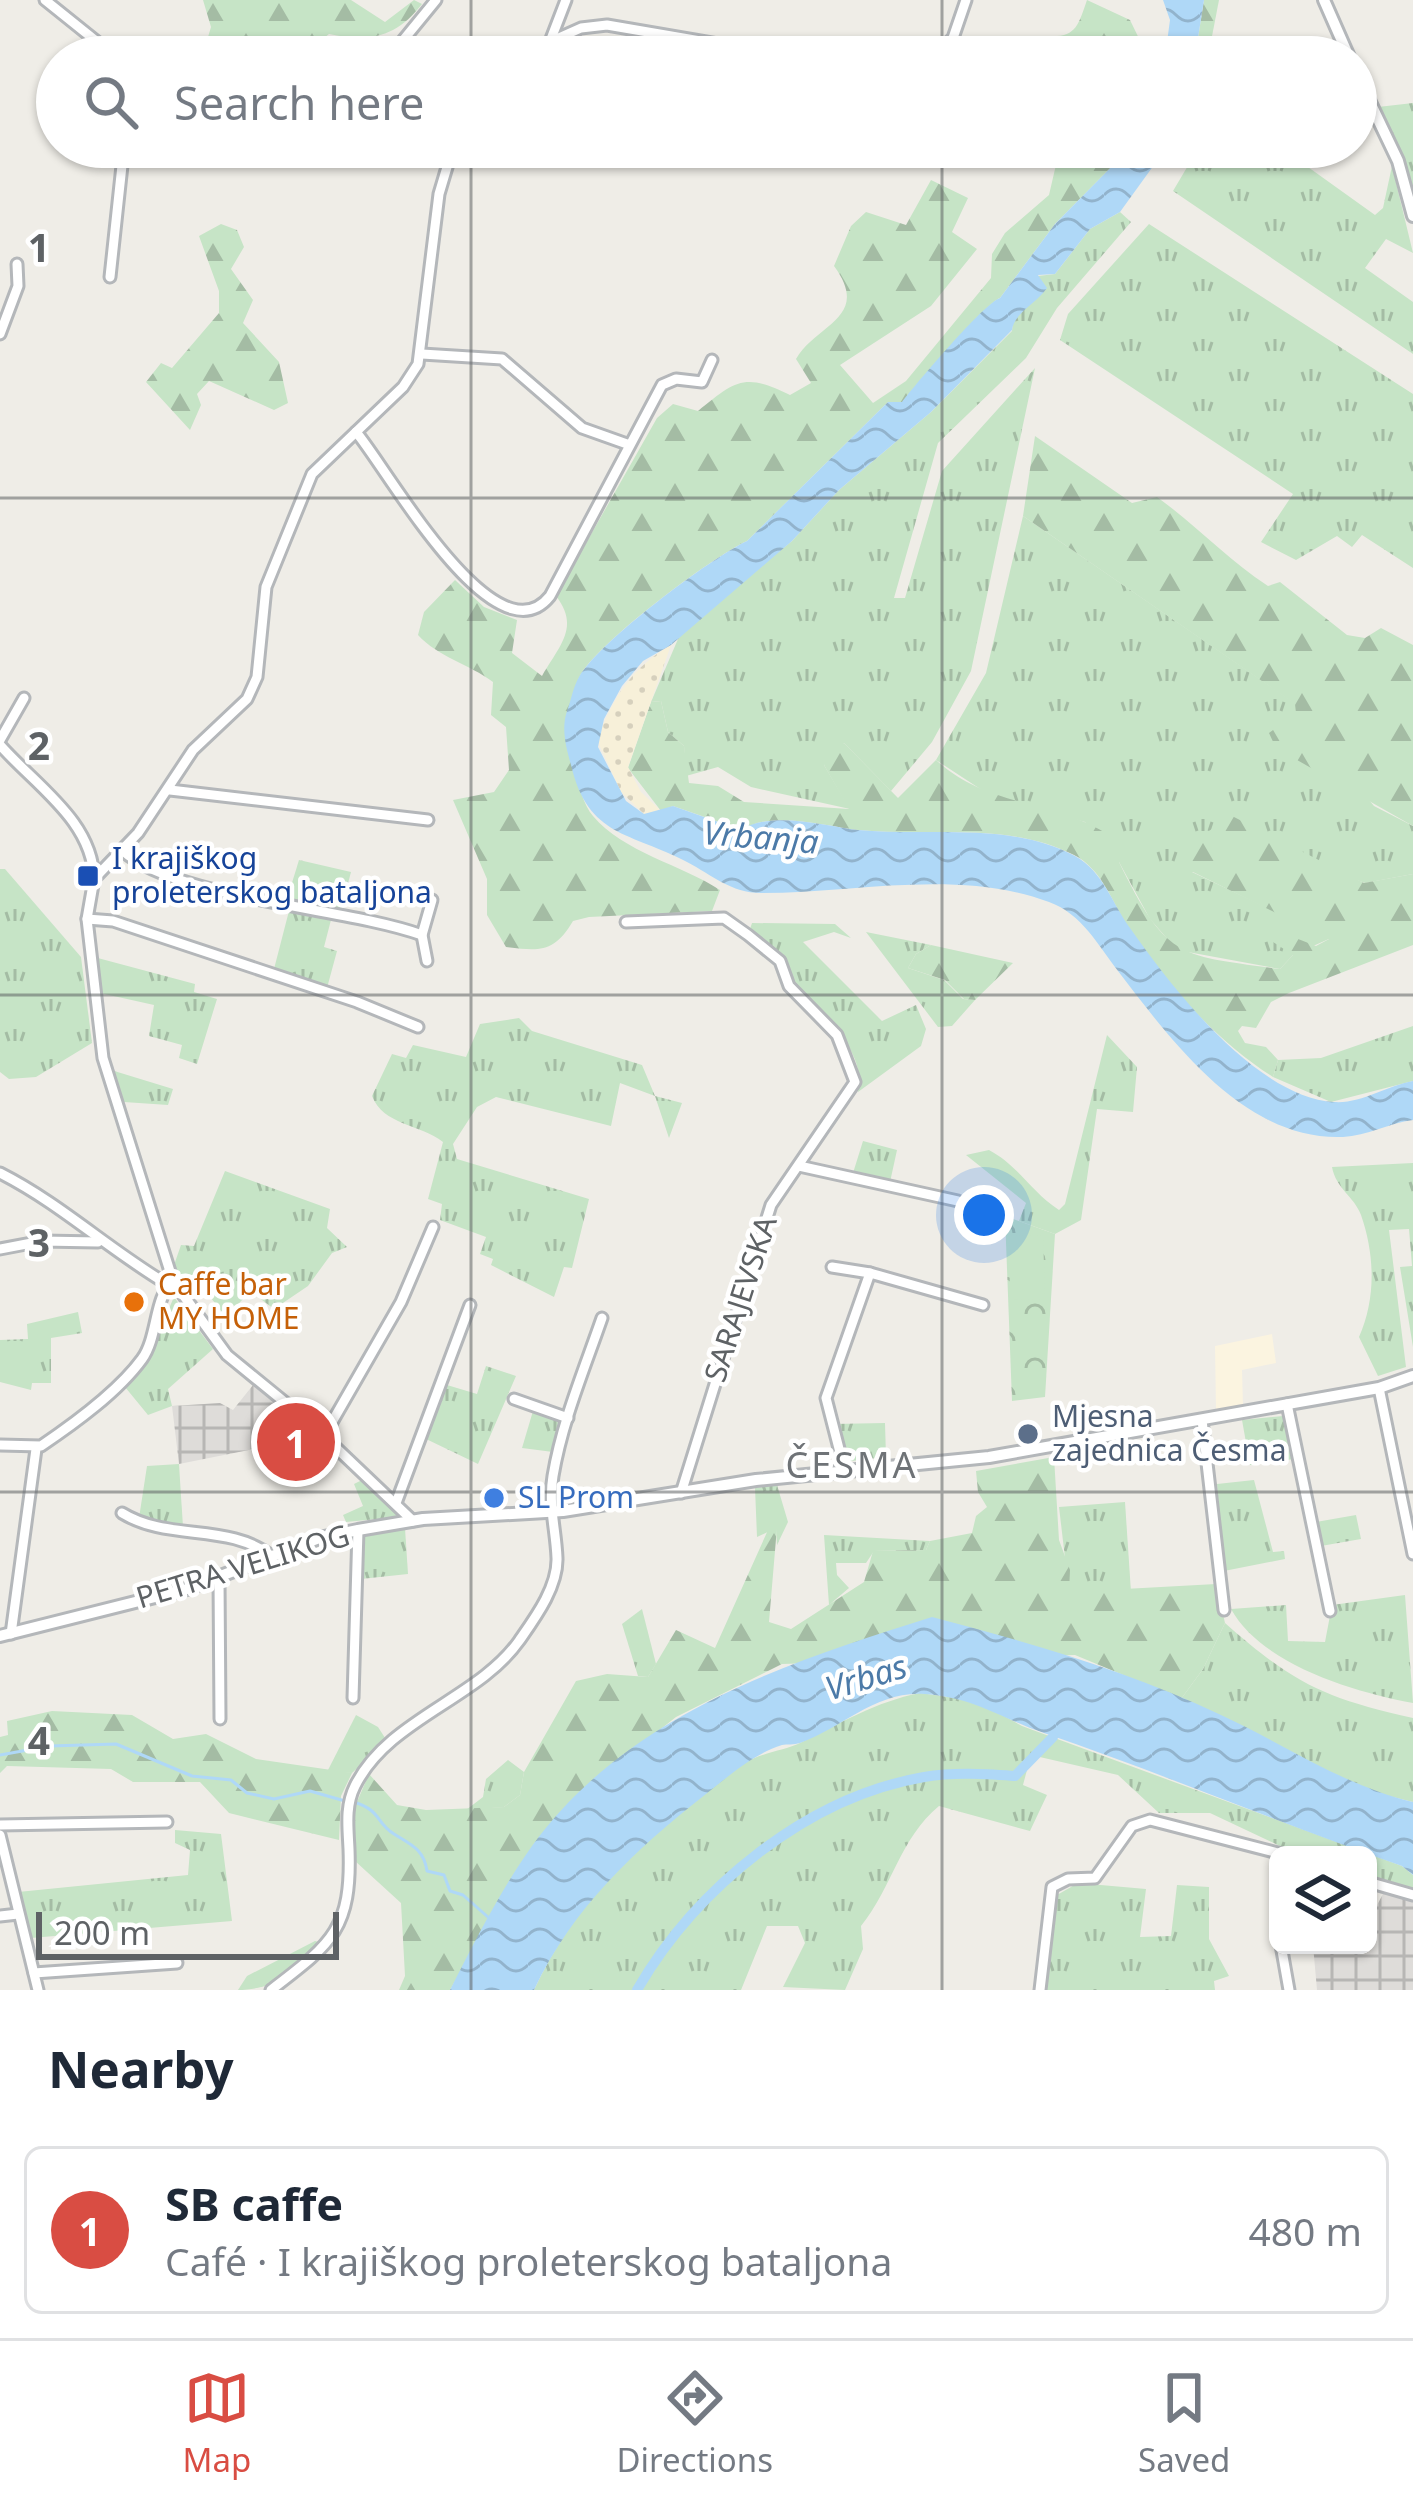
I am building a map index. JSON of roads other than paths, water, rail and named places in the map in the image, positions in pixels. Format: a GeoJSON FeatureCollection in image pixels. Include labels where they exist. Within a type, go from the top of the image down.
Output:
{"type":"FeatureCollection","features":[{"type":"Feature","properties":{"kind":"street"},"geometry":{"type":"LineString","coordinates":[[45,0],[90,36]]}},
{"type":"Feature","properties":{"kind":"street"},"geometry":{"type":"LineString","coordinates":[[407,36],[436,0]]}},
{"type":"Feature","properties":{"kind":"street"},"geometry":{"type":"LineString","coordinates":[[552,36],[566,0]]}},
{"type":"Feature","properties":{"kind":"street"},"geometry":{"type":"LineString","coordinates":[[954,36],[966,0]]}},
{"type":"Feature","properties":{"kind":"street"},"geometry":{"type":"LineString","coordinates":[[1324,0],[1340,36]]}},
{"type":"Feature","properties":{"kind":"street"},"geometry":{"type":"LineString","coordinates":[[563,36],[607,25],[671,36]]}},
{"type":"Feature","properties":{"kind":"street"},"geometry":{"type":"LineString","coordinates":[[1377,116],[1399,161],[1413,216]]}},
{"type":"Feature","properties":{"kind":"street"},"geometry":{"type":"LineString","coordinates":[[110,277],[122,168]]}},
{"type":"Feature","properties":{"kind":"street"},"geometry":{"type":"LineString","coordinates":[[94,879],[170,790],[193,751],[247,699],[257,677],[266,587],[312,474],[403,387],[422,354],[424,294],[447,168]]}},
{"type":"Feature","properties":{"kind":"street"},"geometry":{"type":"LineString","coordinates":[[0,334],[18,286],[17,264]]}},
{"type":"Feature","properties":{"kind":"street"},"geometry":{"type":"LineString","coordinates":[[422,354],[502,359],[582,428],[627,444]]}},
{"type":"Feature","properties":{"kind":"street"},"geometry":{"type":"LineString","coordinates":[[356,432],[380,460],[392,490],[484,597],[516,612],[536,610],[550,596],[627,444],[665,382],[702,382],[712,360]]}},
{"type":"Feature","properties":{"kind":"street"},"geometry":{"type":"LineString","coordinates":[[24,698],[0,742],[69,816],[92,858],[94,879],[87,919],[103,1058],[170,1282],[222,1350],[325,1436],[413,1521]]}},
{"type":"Feature","properties":{"kind":"street"},"geometry":{"type":"LineString","coordinates":[[170,790],[428,820]]}},
{"type":"Feature","properties":{"kind":"street"},"geometry":{"type":"LineString","coordinates":[[123,850],[170,878],[373,920],[422,935]]}},
{"type":"Feature","properties":{"kind":"street"},"geometry":{"type":"LineString","coordinates":[[92,858],[110,861]]}},
{"type":"Feature","properties":{"kind":"street"},"geometry":{"type":"LineString","coordinates":[[428,961],[422,935],[432,900]]}},
{"type":"Feature","properties":{"kind":"street","name":"SARAJEVSKA"},"geometry":{"type":"LineString","coordinates":[[626,922],[724,918],[775,956],[789,986],[837,1035],[854,1072],[853,1089],[771,1204],[681,1493]]}},
{"type":"Feature","properties":{"kind":"street"},"geometry":{"type":"LineString","coordinates":[[87,919],[113,921],[357,1001],[418,1027]]}},
{"type":"Feature","properties":{"kind":"street"},"geometry":{"type":"LineString","coordinates":[[799,1166],[958,1202]]}},
{"type":"Feature","properties":{"kind":"street"},"geometry":{"type":"LineString","coordinates":[[0,1172],[66,1209],[98,1242],[170,1282]]}},
{"type":"Feature","properties":{"kind":"street"},"geometry":{"type":"LineString","coordinates":[[325,1436],[401,1302],[434,1227]]}},
{"type":"Feature","properties":{"kind":"street"},"geometry":{"type":"LineString","coordinates":[[0,1249],[42,1241],[98,1242]]}},
{"type":"Feature","properties":{"kind":"street"},"geometry":{"type":"LineString","coordinates":[[832,1267],[983,1305]]}},
{"type":"Feature","properties":{"kind":"street"},"geometry":{"type":"LineString","coordinates":[[845,1472],[826,1399],[870,1273]]}},
{"type":"Feature","properties":{"kind":"street"},"geometry":{"type":"LineString","coordinates":[[5,1635],[36,1449],[122,1381],[144,1356],[170,1282]]}},
{"type":"Feature","properties":{"kind":"street"},"geometry":{"type":"LineString","coordinates":[[396,1503],[470,1305]]}},
{"type":"Feature","properties":{"kind":"street"},"geometry":{"type":"LineString","coordinates":[[271,1990],[315,1958],[341,1924],[349,1880],[349,1801],[376,1760],[518,1642],[555,1576],[550,1513],[568,1418],[602,1318]]}},
{"type":"Feature","properties":{"kind":"street","name":"PETRA VELIKOG"},"geometry":{"type":"LineString","coordinates":[[5,1635],[219,1579],[358,1530],[413,1521],[550,1513],[989,1456],[1379,1388],[1413,1376]]}},
{"type":"Feature","properties":{"kind":"street"},"geometry":{"type":"LineString","coordinates":[[1379,1388],[1413,1554]]}},
{"type":"Feature","properties":{"kind":"street"},"geometry":{"type":"LineString","coordinates":[[514,1399],[568,1418]]}},
{"type":"Feature","properties":{"kind":"street"},"geometry":{"type":"LineString","coordinates":[[1287,1404],[1330,1611]]}},
{"type":"Feature","properties":{"kind":"street"},"geometry":{"type":"LineString","coordinates":[[1202,1420],[1224,1610]]}},
{"type":"Feature","properties":{"kind":"street"},"geometry":{"type":"LineString","coordinates":[[0,1445],[36,1449]]}},
{"type":"Feature","properties":{"kind":"street"},"geometry":{"type":"LineString","coordinates":[[122,1513],[186,1532],[224,1533],[273,1557]]}},
{"type":"Feature","properties":{"kind":"street"},"geometry":{"type":"LineString","coordinates":[[353,1698],[358,1530]]}},
{"type":"Feature","properties":{"kind":"street"},"geometry":{"type":"LineString","coordinates":[[219,1579],[220,1718]]}},
{"type":"Feature","properties":{"kind":"street"},"geometry":{"type":"LineString","coordinates":[[0,1825],[166,1822]]}},
{"type":"Feature","properties":{"kind":"street"},"geometry":{"type":"LineString","coordinates":[[1040,1990],[1052,1887],[1067,1879],[1095,1878],[1140,1822],[1269,1851]]}},
{"type":"Feature","properties":{"kind":"street"},"geometry":{"type":"LineString","coordinates":[[0,1834],[38,1990]]}},
{"type":"Feature","properties":{"kind":"street"},"geometry":{"type":"LineString","coordinates":[[1377,1885],[1413,1895]]}},
{"type":"Feature","properties":{"kind":"street"},"geometry":{"type":"LineString","coordinates":[[0,1916],[18,1914]]}},
{"type":"Feature","properties":{"kind":"street"},"geometry":{"type":"LineString","coordinates":[[1283,1954],[1289,1990]]}},
{"type":"Feature","properties":{"kind":"street"},"geometry":{"type":"LineString","coordinates":[[34,1973],[177,1963]]}},
{"type":"Feature","properties":{"kind":"water"},"geometry":{"type":"Polygon","coordinates":[[[1163,0],[1204,0],[1198,36],[1168,36],[1170,20],[1163,0]]]}},
{"type":"Feature","properties":{"kind":"water","name":"Vrbanja"},"geometry":{"type":"Polygon","coordinates":[[[1110,168],[1152,168],[1120,212],[1090,229],[1055,274],[1038,275],[1047,288],[931,412],[839,490],[792,541],[671,645],[643,661],[604,719],[598,747],[626,801],[644,814],[673,806],[741,830],[783,820],[858,830],[996,834],[1050,845],[1075,856],[1100,879],[1130,928],[1192,1008],[1246,1061],[1305,1096],[1334,1102],[1413,1081],[1413,1120],[1343,1137],[1307,1134],[1242,1104],[1186,1055],[1088,931],[1049,902],[1015,892],[943,884],[796,892],[740,890],[614,830],[588,807],[579,789],[567,752],[565,718],[577,681],[590,662],[656,603],[747,541],[888,402],[902,402],[966,328],[1000,298],[1055,224],[1110,168]]]}},
{"type":"Feature","properties":{"kind":"water","name":"Vrbas"},"geometry":{"type":"Polygon","coordinates":[[[932,1617],[1151,1685],[1338,1775],[1413,1802],[1413,1875],[1377,1857],[1377,1846],[1347,1846],[972,1704],[942,1696],[907,1695],[875,1704],[800,1743],[771,1749],[724,1780],[608,1882],[567,1932],[534,1990],[450,1990],[499,1898],[532,1846],[570,1800],[662,1728],[766,1675],[932,1617]]]}},
{"type":"Feature","properties":{"kind":"waterway"},"geometry":{"type":"LineString","coordinates":[[637,1990],[690,1916],[723,1883],[797,1826],[838,1804],[924,1777],[1015,1776],[1053,1737]]}},
{"type":"Feature","properties":{"kind":"waterway"},"geometry":{"type":"LineString","coordinates":[[0,1755],[50,1746],[116,1744],[192,1776],[231,1780],[247,1793],[274,1799],[310,1791],[345,1801]]}},
{"type":"Feature","properties":{"kind":"waterway"},"geometry":{"type":"LineString","coordinates":[[354,1802],[415,1848],[427,1871],[444,1875],[450,1891],[463,1895],[489,1918]]}},
{"type":"Feature","properties":{"kind":"place","name":"I krajiškog proleterskog bataljona"},"geometry":{"type":"Point","coordinates":[88,876]}},
{"type":"Feature","properties":{"kind":"place","name":"Caffe bar MY HOME"},"geometry":{"type":"Point","coordinates":[134,1302]}},
{"type":"Feature","properties":{"kind":"place","name":"Mjesna zajednica Česma"},"geometry":{"type":"Point","coordinates":[1028,1434]}},
{"type":"Feature","properties":{"kind":"place","name":"SB caffe"},"geometry":{"type":"Point","coordinates":[296,1442]}},
{"type":"Feature","properties":{"kind":"place","name":"SL Prom"},"geometry":{"type":"Point","coordinates":[494,1498]}},
{"type":"Feature","properties":{"kind":"district","name":"ČESMA"},"geometry":{"type":"Point","coordinates":[852,1465]}}]}
